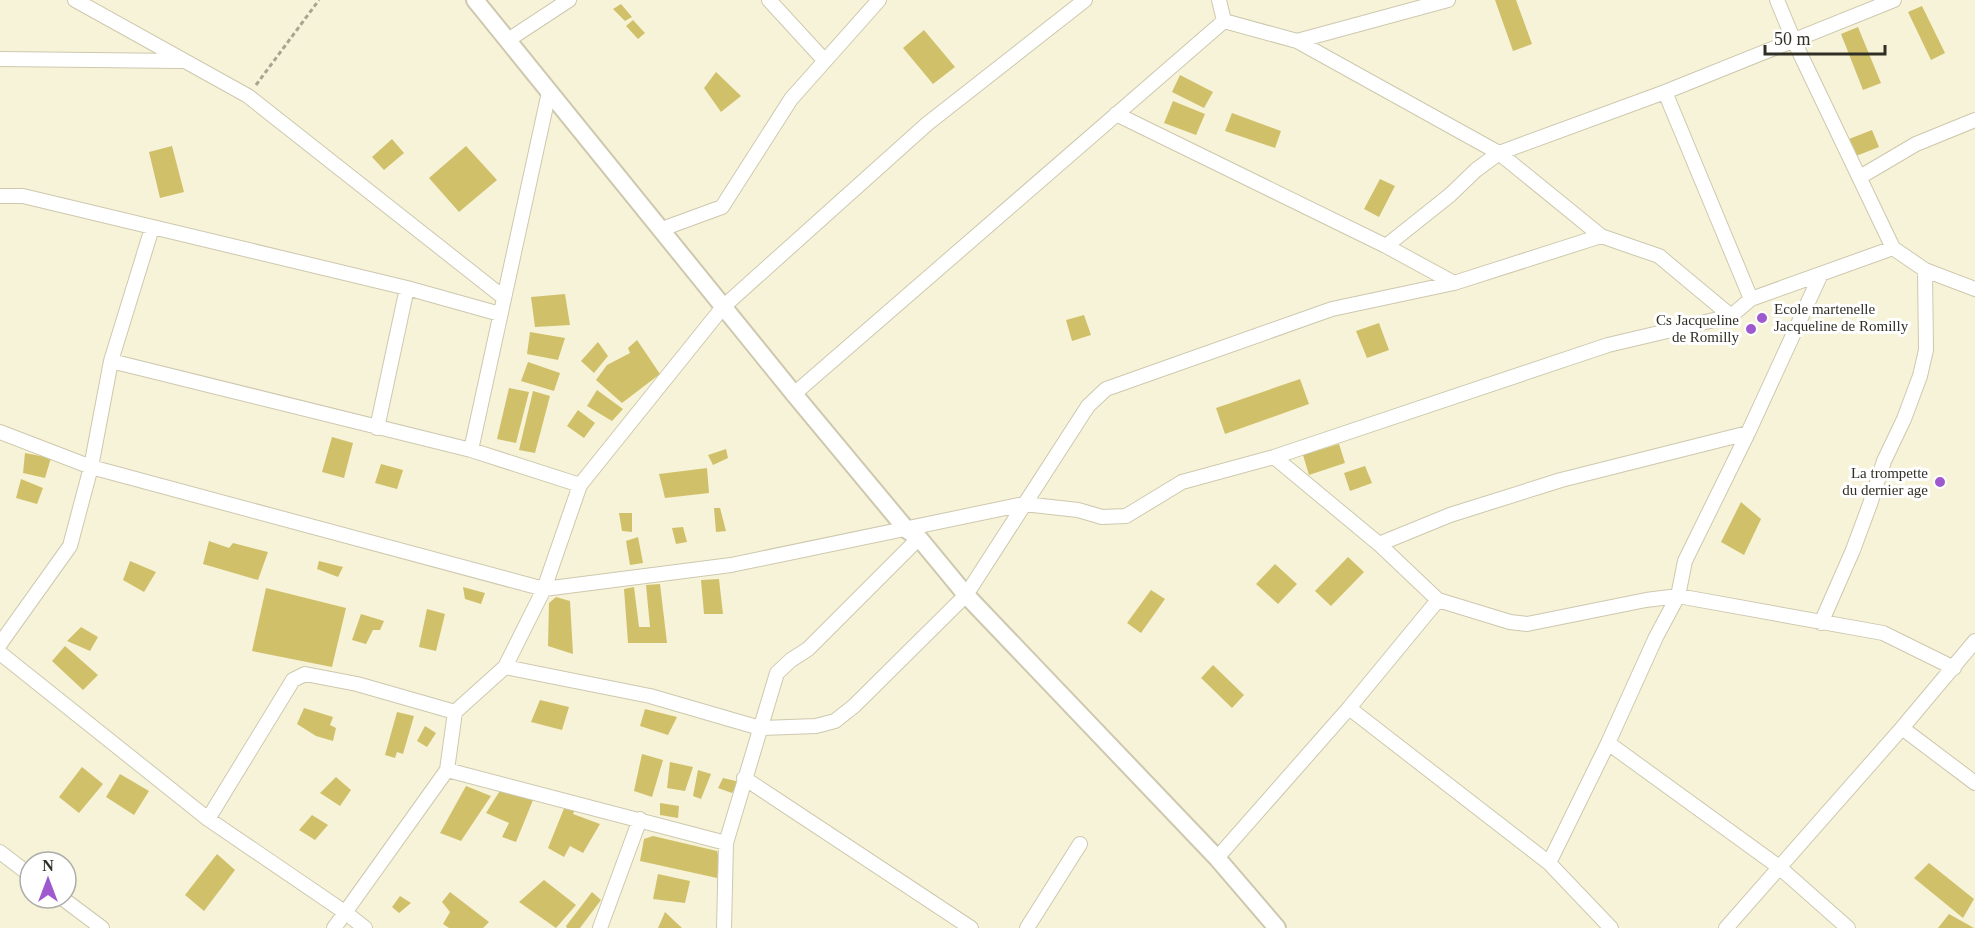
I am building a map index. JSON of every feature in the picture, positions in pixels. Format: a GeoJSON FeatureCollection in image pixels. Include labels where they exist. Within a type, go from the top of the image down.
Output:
{"type":"FeatureCollection","features":[{"type":"Feature","properties":{"kind":"street"},"geometry":{"type":"LineString","coordinates":[[75,0],[248,96],[503,297]]}},
{"type":"Feature","properties":{"kind":"street"},"geometry":{"type":"LineString","coordinates":[[475,0],[794,394],[913,534],[966,595],[1217,858],[1277,928]]}},
{"type":"Feature","properties":{"kind":"street"},"geometry":{"type":"LineString","coordinates":[[508,40],[569,0]]}},
{"type":"Feature","properties":{"kind":"street"},"geometry":{"type":"LineString","coordinates":[[769,0],[825,61]]}},
{"type":"Feature","properties":{"kind":"street"},"geometry":{"type":"LineString","coordinates":[[662,230],[722,207],[792,99],[879,0]]}},
{"type":"Feature","properties":{"kind":"street"},"geometry":{"type":"LineString","coordinates":[[334,928],[447,770],[455,712],[505,667],[544,589],[580,485],[723,307],[927,124],[1085,0]]}},
{"type":"Feature","properties":{"kind":"street"},"geometry":{"type":"LineString","coordinates":[[1219,0],[1224,21]]}},
{"type":"Feature","properties":{"kind":"street"},"geometry":{"type":"LineString","coordinates":[[1297,40],[1448,0]]}},
{"type":"Feature","properties":{"kind":"street"},"geometry":{"type":"LineString","coordinates":[[1777,0],[1893,248],[1925,270],[1975,289]]}},
{"type":"Feature","properties":{"kind":"street"},"geometry":{"type":"LineString","coordinates":[[1386,246],[1499,153],[1665,92],[1894,0]]}},
{"type":"Feature","properties":{"kind":"street"},"geometry":{"type":"LineString","coordinates":[[794,394],[1224,21]]}},
{"type":"Feature","properties":{"kind":"street"},"geometry":{"type":"LineString","coordinates":[[1224,21],[1297,40],[1499,153],[1601,236],[1659,256],[1731,316]]}},
{"type":"Feature","properties":{"kind":"street"},"geometry":{"type":"LineString","coordinates":[[0,71],[0,59],[183,61]]}},
{"type":"Feature","properties":{"kind":"street"},"geometry":{"type":"LineString","coordinates":[[471,450],[549,92]]}},
{"type":"Feature","properties":{"kind":"street"},"geometry":{"type":"LineString","coordinates":[[1665,92],[1751,299]]}},
{"type":"Feature","properties":{"kind":"street"},"geometry":{"type":"LineString","coordinates":[[1116,114],[1386,246],[1454,283]]}},
{"type":"Feature","properties":{"kind":"street"},"geometry":{"type":"LineString","coordinates":[[1860,177],[1916,144],[1974,121]]}},
{"type":"Feature","properties":{"kind":"street"},"geometry":{"type":"LineString","coordinates":[[0,196],[23,196],[407,288],[500,315]]}},
{"type":"Feature","properties":{"kind":"street"},"geometry":{"type":"LineString","coordinates":[[0,644],[70,546],[91,467],[111,361],[152,228]]}},
{"type":"Feature","properties":{"kind":"street"},"geometry":{"type":"LineString","coordinates":[[505,667],[650,696],[759,728],[816,726],[836,721],[966,595],[1088,406],[1106,389],[1332,309],[1454,283],[1601,236]]}},
{"type":"Feature","properties":{"kind":"street"},"geometry":{"type":"LineString","coordinates":[[0,432],[91,467],[544,589],[731,565],[913,534],[1024,504],[1078,510],[1102,517],[1126,516],[1182,482],[1274,457],[1608,345],[1731,316],[1751,299],[1893,248]]}},
{"type":"Feature","properties":{"kind":"street"},"geometry":{"type":"LineString","coordinates":[[1821,623],[1853,550],[1884,461],[1904,419],[1920,376],[1926,350],[1925,270]]}},
{"type":"Feature","properties":{"kind":"street"},"geometry":{"type":"LineString","coordinates":[[1549,863],[1678,596],[1684,561],[1748,433],[1821,274]]}},
{"type":"Feature","properties":{"kind":"street"},"geometry":{"type":"LineString","coordinates":[[377,428],[407,288]]}},
{"type":"Feature","properties":{"kind":"street"},"geometry":{"type":"LineString","coordinates":[[111,361],[471,450],[580,485]]}},
{"type":"Feature","properties":{"kind":"street"},"geometry":{"type":"LineString","coordinates":[[1379,544],[1450,515],[1561,480],[1748,433]]}},
{"type":"Feature","properties":{"kind":"street"},"geometry":{"type":"LineString","coordinates":[[1274,457],[1379,544],[1438,600],[1510,622],[1527,624],[1646,600],[1678,596],[1883,633],[1954,668]]}},
{"type":"Feature","properties":{"kind":"street"},"geometry":{"type":"LineString","coordinates":[[727,927],[726,843],[777,674],[792,660],[808,650],[913,534]]}},
{"type":"Feature","properties":{"kind":"street"},"geometry":{"type":"LineString","coordinates":[[1217,858],[1349,708],[1438,600]]}},
{"type":"Feature","properties":{"kind":"street"},"geometry":{"type":"LineString","coordinates":[[1726,928],[1902,728],[1975,641]]}},
{"type":"Feature","properties":{"kind":"street"},"geometry":{"type":"LineString","coordinates":[[0,653],[208,819],[365,928]]}},
{"type":"Feature","properties":{"kind":"street"},"geometry":{"type":"LineString","coordinates":[[208,819],[293,680],[305,674],[357,684],[455,712]]}},
{"type":"Feature","properties":{"kind":"street"},"geometry":{"type":"LineString","coordinates":[[1349,708],[1549,863],[1611,928]]}},
{"type":"Feature","properties":{"kind":"street"},"geometry":{"type":"LineString","coordinates":[[1902,728],[1975,783]]}},
{"type":"Feature","properties":{"kind":"street"},"geometry":{"type":"LineString","coordinates":[[1608,743],[1779,867],[1848,928]]}},
{"type":"Feature","properties":{"kind":"street"},"geometry":{"type":"LineString","coordinates":[[447,770],[726,843]]}},
{"type":"Feature","properties":{"kind":"street"},"geometry":{"type":"LineString","coordinates":[[744,778],[971,928]]}},
{"type":"Feature","properties":{"kind":"street"},"geometry":{"type":"LineString","coordinates":[[600,928],[640,819]]}},
{"type":"Feature","properties":{"kind":"street"},"geometry":{"type":"LineString","coordinates":[[1027,928],[1080,844]]}},
{"type":"Feature","properties":{"kind":"street"},"geometry":{"type":"LineString","coordinates":[[0,852],[18,866]]}},
{"type":"Feature","properties":{"kind":"street"},"geometry":{"type":"LineString","coordinates":[[78,910],[102,928]]}},
{"type":"Feature","properties":{"kind":"path"},"geometry":{"type":"LineString","coordinates":[[248,96],[319,0]]}},
{"type":"Feature","properties":{"kind":"building"},"geometry":{"type":"Polygon","coordinates":[[[1495,0],[1516,0],[1532,44],[1513,51],[1495,0]]]}},
{"type":"Feature","properties":{"kind":"building"},"geometry":{"type":"Polygon","coordinates":[[[621,4],[632,17],[625,21],[613,9],[621,4]]]}},
{"type":"Feature","properties":{"kind":"building"},"geometry":{"type":"Polygon","coordinates":[[[1922,6],[1945,53],[1931,60],[1908,12],[1922,6]]]}},
{"type":"Feature","properties":{"kind":"building"},"geometry":{"type":"Polygon","coordinates":[[[633,20],[645,33],[638,39],[626,26],[633,20]]]}},
{"type":"Feature","properties":{"kind":"building"},"geometry":{"type":"Polygon","coordinates":[[[1858,27],[1881,83],[1863,90],[1841,34],[1858,27]]]}},
{"type":"Feature","properties":{"kind":"building"},"geometry":{"type":"Polygon","coordinates":[[[924,30],[955,67],[933,84],[903,48],[924,30]]]}},
{"type":"Feature","properties":{"kind":"building"},"geometry":{"type":"Polygon","coordinates":[[[716,72],[741,96],[721,112],[704,88],[716,72]]]}},
{"type":"Feature","properties":{"kind":"building"},"geometry":{"type":"Polygon","coordinates":[[[1180,75],[1213,92],[1204,108],[1172,92],[1180,75]]]}},
{"type":"Feature","properties":{"kind":"building"},"geometry":{"type":"Polygon","coordinates":[[[1173,101],[1205,114],[1196,135],[1164,123],[1173,101]]]}},
{"type":"Feature","properties":{"kind":"building"},"geometry":{"type":"Polygon","coordinates":[[[1232,113],[1281,131],[1275,148],[1225,131],[1232,113]]]}},
{"type":"Feature","properties":{"kind":"building"},"geometry":{"type":"Polygon","coordinates":[[[1872,130],[1879,147],[1856,156],[1849,139],[1872,130]]]}},
{"type":"Feature","properties":{"kind":"building"},"geometry":{"type":"Polygon","coordinates":[[[392,139],[404,153],[384,170],[372,157],[392,139]]]}},
{"type":"Feature","properties":{"kind":"building"},"geometry":{"type":"Polygon","coordinates":[[[172,146],[184,192],[160,198],[149,152],[172,146]]]}},
{"type":"Feature","properties":{"kind":"building"},"geometry":{"type":"Polygon","coordinates":[[[466,146],[497,180],[459,212],[429,178],[466,146]]]}},
{"type":"Feature","properties":{"kind":"building"},"geometry":{"type":"Polygon","coordinates":[[[1380,179],[1395,186],[1379,217],[1364,209],[1380,179]]]}},
{"type":"Feature","properties":{"kind":"building"},"geometry":{"type":"Polygon","coordinates":[[[565,294],[570,325],[535,327],[531,297],[565,294]]]}},
{"type":"Feature","properties":{"kind":"building"},"geometry":{"type":"Polygon","coordinates":[[[1084,315],[1091,335],[1072,341],[1066,320],[1084,315]]]}},
{"type":"Feature","properties":{"kind":"building"},"geometry":{"type":"Polygon","coordinates":[[[1379,323],[1389,350],[1367,358],[1356,331],[1379,323]]]}},
{"type":"Feature","properties":{"kind":"building"},"geometry":{"type":"Polygon","coordinates":[[[530,332],[565,338],[558,360],[527,354],[530,332]]]}},
{"type":"Feature","properties":{"kind":"building"},"geometry":{"type":"Polygon","coordinates":[[[637,340],[660,374],[622,403],[596,380],[607,365],[630,353],[628,348],[637,340]]]}},
{"type":"Feature","properties":{"kind":"building"},"geometry":{"type":"Polygon","coordinates":[[[598,342],[608,356],[594,373],[581,361],[598,342]]]}},
{"type":"Feature","properties":{"kind":"building"},"geometry":{"type":"Polygon","coordinates":[[[528,362],[560,373],[554,391],[521,381],[528,362]]]}},
{"type":"Feature","properties":{"kind":"building"},"geometry":{"type":"Polygon","coordinates":[[[1300,379],[1309,404],[1225,434],[1216,408],[1300,379]]]}},
{"type":"Feature","properties":{"kind":"building"},"geometry":{"type":"Polygon","coordinates":[[[509,388],[529,392],[516,443],[497,439],[509,388]]]}},
{"type":"Feature","properties":{"kind":"building"},"geometry":{"type":"Polygon","coordinates":[[[597,390],[623,409],[612,421],[587,406],[597,390]]]}},
{"type":"Feature","properties":{"kind":"building"},"geometry":{"type":"Polygon","coordinates":[[[533,391],[550,396],[535,453],[519,450],[533,391]]]}},
{"type":"Feature","properties":{"kind":"building"},"geometry":{"type":"Polygon","coordinates":[[[578,410],[595,423],[584,438],[567,426],[578,410]]]}},
{"type":"Feature","properties":{"kind":"building"},"geometry":{"type":"Polygon","coordinates":[[[332,437],[353,443],[344,478],[322,472],[332,437]]]}},
{"type":"Feature","properties":{"kind":"building"},"geometry":{"type":"Polygon","coordinates":[[[1339,444],[1345,463],[1309,475],[1303,455],[1339,444]]]}},
{"type":"Feature","properties":{"kind":"building"},"geometry":{"type":"Polygon","coordinates":[[[726,449],[728,458],[713,465],[708,455],[726,449]]]}},
{"type":"Feature","properties":{"kind":"building"},"geometry":{"type":"Polygon","coordinates":[[[25,453],[51,458],[45,478],[23,473],[25,453]]]}},
{"type":"Feature","properties":{"kind":"building"},"geometry":{"type":"Polygon","coordinates":[[[381,464],[403,470],[397,489],[375,483],[381,464]]]}},
{"type":"Feature","properties":{"kind":"building"},"geometry":{"type":"Polygon","coordinates":[[[1365,466],[1372,483],[1350,491],[1344,473],[1365,466]]]}},
{"type":"Feature","properties":{"kind":"building"},"geometry":{"type":"Polygon","coordinates":[[[707,468],[709,493],[665,498],[659,474],[707,468]]]}},
{"type":"Feature","properties":{"kind":"building"},"geometry":{"type":"Polygon","coordinates":[[[21,479],[43,488],[37,504],[16,498],[21,479]]]}},
{"type":"Feature","properties":{"kind":"building"},"geometry":{"type":"Polygon","coordinates":[[[1741,502],[1761,519],[1744,555],[1721,542],[1741,502]]]}},
{"type":"Feature","properties":{"kind":"building"},"geometry":{"type":"Polygon","coordinates":[[[714,508],[720,508],[726,531],[716,532],[714,508]]]}},
{"type":"Feature","properties":{"kind":"building"},"geometry":{"type":"Polygon","coordinates":[[[619,513],[632,513],[632,532],[622,531],[619,513]]]}},
{"type":"Feature","properties":{"kind":"building"},"geometry":{"type":"Polygon","coordinates":[[[683,527],[687,542],[676,544],[672,528],[683,527]]]}},
{"type":"Feature","properties":{"kind":"building"},"geometry":{"type":"Polygon","coordinates":[[[638,537],[643,563],[630,565],[626,541],[638,537]]]}},
{"type":"Feature","properties":{"kind":"building"},"geometry":{"type":"Polygon","coordinates":[[[209,541],[229,548],[233,543],[268,552],[258,580],[203,564],[209,541]]]}},
{"type":"Feature","properties":{"kind":"building"},"geometry":{"type":"Polygon","coordinates":[[[1348,557],[1364,572],[1331,606],[1315,591],[1348,557]]]}},
{"type":"Feature","properties":{"kind":"building"},"geometry":{"type":"Polygon","coordinates":[[[130,561],[156,572],[144,592],[123,580],[130,561]]]}},
{"type":"Feature","properties":{"kind":"building"},"geometry":{"type":"Polygon","coordinates":[[[319,561],[343,567],[338,577],[317,569],[319,561]]]}},
{"type":"Feature","properties":{"kind":"building"},"geometry":{"type":"Polygon","coordinates":[[[1275,564],[1297,584],[1278,604],[1256,584],[1275,564]]]}},
{"type":"Feature","properties":{"kind":"building"},"geometry":{"type":"Polygon","coordinates":[[[719,579],[723,614],[704,614],[701,580],[719,579]]]}},
{"type":"Feature","properties":{"kind":"building"},"geometry":{"type":"Polygon","coordinates":[[[660,584],[667,643],[628,643],[624,589],[634,587],[639,627],[650,627],[646,585],[660,584]]]}},
{"type":"Feature","properties":{"kind":"building"},"geometry":{"type":"Polygon","coordinates":[[[463,587],[485,593],[481,604],[465,599],[463,587]]]}},
{"type":"Feature","properties":{"kind":"building"},"geometry":{"type":"Polygon","coordinates":[[[266,588],[346,608],[332,667],[252,651],[266,588]]]}},
{"type":"Feature","properties":{"kind":"building"},"geometry":{"type":"Polygon","coordinates":[[[1151,590],[1165,599],[1141,633],[1127,623],[1151,590]]]}},
{"type":"Feature","properties":{"kind":"building"},"geometry":{"type":"Polygon","coordinates":[[[556,597],[570,601],[573,654],[548,646],[549,603],[556,597]]]}},
{"type":"Feature","properties":{"kind":"building"},"geometry":{"type":"Polygon","coordinates":[[[427,609],[445,614],[436,651],[419,647],[427,609]]]}},
{"type":"Feature","properties":{"kind":"building"},"geometry":{"type":"Polygon","coordinates":[[[361,614],[384,621],[380,630],[373,630],[366,644],[352,640],[361,614]]]}},
{"type":"Feature","properties":{"kind":"building"},"geometry":{"type":"Polygon","coordinates":[[[81,627],[98,637],[90,651],[67,641],[81,627]]]}},
{"type":"Feature","properties":{"kind":"building"},"geometry":{"type":"Polygon","coordinates":[[[65,646],[98,675],[83,690],[52,661],[65,646]]]}},
{"type":"Feature","properties":{"kind":"building"},"geometry":{"type":"Polygon","coordinates":[[[1213,665],[1244,695],[1232,708],[1201,678],[1213,665]]]}},
{"type":"Feature","properties":{"kind":"building"},"geometry":{"type":"Polygon","coordinates":[[[540,700],[569,707],[562,730],[531,722],[540,700]]]}},
{"type":"Feature","properties":{"kind":"building"},"geometry":{"type":"Polygon","coordinates":[[[304,708],[333,717],[330,725],[336,728],[333,741],[316,736],[297,724],[304,708]]]}},
{"type":"Feature","properties":{"kind":"building"},"geometry":{"type":"Polygon","coordinates":[[[645,709],[677,717],[668,735],[640,726],[645,709]]]}},
{"type":"Feature","properties":{"kind":"building"},"geometry":{"type":"Polygon","coordinates":[[[397,712],[414,716],[403,754],[397,752],[395,758],[385,755],[397,712]]]}},
{"type":"Feature","properties":{"kind":"building"},"geometry":{"type":"Polygon","coordinates":[[[425,726],[436,733],[427,747],[417,741],[425,726]]]}},
{"type":"Feature","properties":{"kind":"building"},"geometry":{"type":"Polygon","coordinates":[[[642,754],[663,760],[652,797],[634,791],[642,754]]]}},
{"type":"Feature","properties":{"kind":"building"},"geometry":{"type":"Polygon","coordinates":[[[670,762],[693,767],[685,791],[667,788],[670,762]]]}},
{"type":"Feature","properties":{"kind":"building"},"geometry":{"type":"Polygon","coordinates":[[[82,767],[103,784],[79,813],[59,797],[82,767]]]}},
{"type":"Feature","properties":{"kind":"building"},"geometry":{"type":"Polygon","coordinates":[[[698,770],[711,774],[701,799],[693,796],[698,770]]]}},
{"type":"Feature","properties":{"kind":"building"},"geometry":{"type":"Polygon","coordinates":[[[120,774],[149,791],[134,815],[106,797],[120,774]]]}},
{"type":"Feature","properties":{"kind":"building"},"geometry":{"type":"Polygon","coordinates":[[[336,777],[351,790],[340,806],[320,793],[336,777]]]}},
{"type":"Feature","properties":{"kind":"building"},"geometry":{"type":"Polygon","coordinates":[[[723,778],[740,782],[732,793],[718,788],[723,778]]]}},
{"type":"Feature","properties":{"kind":"building"},"geometry":{"type":"Polygon","coordinates":[[[466,786],[491,796],[461,841],[440,833],[466,786]]]}},
{"type":"Feature","properties":{"kind":"building"},"geometry":{"type":"Polygon","coordinates":[[[501,789],[533,800],[516,842],[502,837],[509,823],[486,813],[501,789]]]}},
{"type":"Feature","properties":{"kind":"building"},"geometry":{"type":"Polygon","coordinates":[[[660,803],[679,806],[678,818],[660,815],[660,803]]]}},
{"type":"Feature","properties":{"kind":"building"},"geometry":{"type":"Polygon","coordinates":[[[565,806],[575,809],[573,814],[600,824],[583,853],[570,846],[564,857],[548,848],[565,806]]]}},
{"type":"Feature","properties":{"kind":"building"},"geometry":{"type":"Polygon","coordinates":[[[312,815],[328,825],[315,840],[299,830],[312,815]]]}},
{"type":"Feature","properties":{"kind":"building"},"geometry":{"type":"Polygon","coordinates":[[[653,836],[717,851],[720,860],[717,878],[640,861],[644,839],[653,836]]]}},
{"type":"Feature","properties":{"kind":"building"},"geometry":{"type":"Polygon","coordinates":[[[217,854],[235,870],[204,911],[185,895],[217,854]]]}},
{"type":"Feature","properties":{"kind":"building"},"geometry":{"type":"Polygon","coordinates":[[[1929,863],[1974,899],[1963,918],[1914,878],[1929,863]]]}},
{"type":"Feature","properties":{"kind":"building"},"geometry":{"type":"Polygon","coordinates":[[[658,874],[690,881],[685,903],[653,899],[658,874]]]}},
{"type":"Feature","properties":{"kind":"building"},"geometry":{"type":"Polygon","coordinates":[[[544,880],[576,905],[556,928],[519,902],[544,880]]]}},
{"type":"Feature","properties":{"kind":"building"},"geometry":{"type":"Polygon","coordinates":[[[450,892],[489,922],[483,928],[449,928],[443,924],[450,912],[442,902],[450,892]]]}},
{"type":"Feature","properties":{"kind":"building"},"geometry":{"type":"Polygon","coordinates":[[[592,892],[601,900],[580,928],[567,928],[566,926],[592,892]]]}},
{"type":"Feature","properties":{"kind":"building"},"geometry":{"type":"Polygon","coordinates":[[[400,896],[411,903],[399,913],[392,907],[400,896]]]}},
{"type":"Feature","properties":{"kind":"building"},"geometry":{"type":"Polygon","coordinates":[[[665,912],[682,928],[658,928],[665,912]]]}},
{"type":"Feature","properties":{"kind":"building"},"geometry":{"type":"Polygon","coordinates":[[[1949,914],[1974,928],[1938,928],[1949,914]]]}},
{"type":"Feature","properties":{"kind":"place","name":"Ecole martenelle Jacqueline de Romilly"},"geometry":{"type":"Point","coordinates":[1762,318]}},
{"type":"Feature","properties":{"kind":"place","name":"Cs Jacqueline de Romilly"},"geometry":{"type":"Point","coordinates":[1751,329]}},
{"type":"Feature","properties":{"kind":"place","name":"La trompette du dernier age"},"geometry":{"type":"Point","coordinates":[1940,482]}}]}
